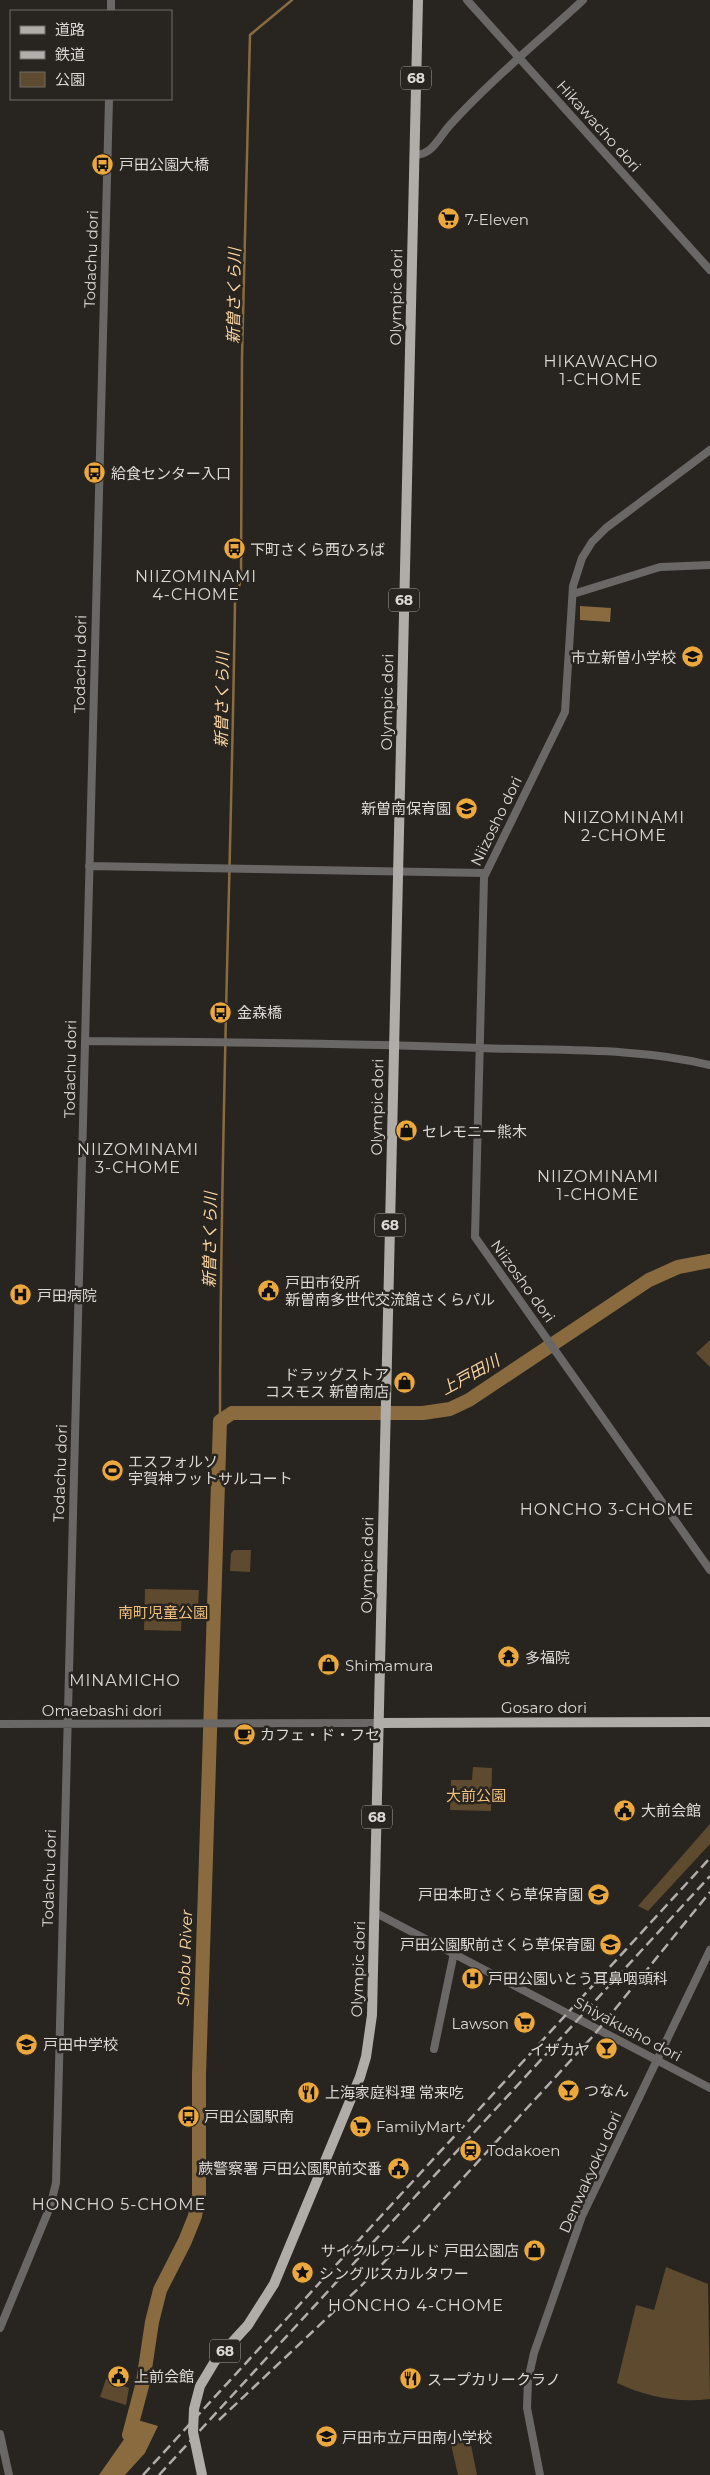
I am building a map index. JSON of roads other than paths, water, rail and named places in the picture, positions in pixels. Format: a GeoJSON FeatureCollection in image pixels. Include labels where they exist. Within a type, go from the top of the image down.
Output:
{"type":"FeatureCollection","features":[{"type":"Feature","properties":{"kind":"main road","name":"Olympic dori"},"geometry":{"type":"LineString","coordinates":[[202,2475],[193,2432],[194,2409],[200,2386],[215,2361],[248,2325],[274,2284],[360,2077],[366,2057],[372,2015],[418,0]]}},
{"type":"Feature","properties":{"kind":"main road","name":"Gosaro dori"},"geometry":{"type":"LineString","coordinates":[[379,1723],[710,1722]]}},
{"type":"Feature","properties":{"kind":"street","name":"Hikawacho dori"},"geometry":{"type":"LineString","coordinates":[[467,0],[710,270]]}},
{"type":"Feature","properties":{"kind":"street"},"geometry":{"type":"LineString","coordinates":[[414,155],[424,155],[430,150],[459,115],[584,0]]}},
{"type":"Feature","properties":{"kind":"street","name":"Todachu dori"},"geometry":{"type":"LineString","coordinates":[[0,2328],[50,2207],[55,2189],[109,100]]}},
{"type":"Feature","properties":{"kind":"street","name":"Niizosho dori"},"geometry":{"type":"LineString","coordinates":[[710,450],[599,535],[582,558],[575,577],[573,594],[565,712],[485,873],[475,1238],[710,1570]]}},
{"type":"Feature","properties":{"kind":"street"},"geometry":{"type":"LineString","coordinates":[[573,594],[660,567],[710,565]]}},
{"type":"Feature","properties":{"kind":"street"},"geometry":{"type":"LineString","coordinates":[[90,866],[485,873]]}},
{"type":"Feature","properties":{"kind":"street"},"geometry":{"type":"LineString","coordinates":[[85,1041],[605,1050],[649,1054],[710,1065]]}},
{"type":"Feature","properties":{"kind":"street","name":"Omaebashi dori"},"geometry":{"type":"LineString","coordinates":[[0,1724],[379,1723]]}},
{"type":"Feature","properties":{"kind":"street","name":"Shiyakusho dori"},"geometry":{"type":"LineString","coordinates":[[374,1912],[710,2088]]}},
{"type":"Feature","properties":{"kind":"street","name":"Denwakyoku dori"},"geometry":{"type":"LineString","coordinates":[[540,2475],[527,2408],[528,2380],[534,2353],[582,2216],[710,1950]]}},
{"type":"Feature","properties":{"kind":"street"},"geometry":{"type":"LineString","coordinates":[[434,2049],[454,1953]]}},
{"type":"Feature","properties":{"kind":"street"},"geometry":{"type":"LineString","coordinates":[[0,2434],[8,2475]]}},
{"type":"Feature","properties":{"kind":"waterway","name":"新曽さくら川"},"geometry":{"type":"LineString","coordinates":[[220,1421],[220,1319],[235,602],[241,579],[242,357],[250,35],[292,0]]}},
{"type":"Feature","properties":{"kind":"waterway","name":"Shobu River"},"geometry":{"type":"LineString","coordinates":[[129,2435],[143,2382],[152,2322],[160,2290],[185,2241],[195,2216],[199,2195],[199,2075],[220,1421],[232,1413],[423,1413],[450,1409],[469,1400],[649,1280],[678,1267],[710,1261]]}},
{"type":"Feature","properties":{"kind":"railway"},"geometry":{"type":"LineString","coordinates":[[143,2475],[710,1858]]}},
{"type":"Feature","properties":{"kind":"railway"},"geometry":{"type":"LineString","coordinates":[[159,2475],[710,1876]]}},
{"type":"Feature","properties":{"kind":"railway"},"geometry":{"type":"LineString","coordinates":[[219,2420],[362,2285],[419,2226],[594,2035],[710,1892]]}},
{"type":"Feature","properties":{"kind":"place","name":"戸田公園大橋"},"geometry":{"type":"Point","coordinates":[103,164]}},
{"type":"Feature","properties":{"kind":"place","name":"7-Eleven"},"geometry":{"type":"Point","coordinates":[449,219]}},
{"type":"Feature","properties":{"kind":"place","name":"給食センター入口"},"geometry":{"type":"Point","coordinates":[95,473]}},
{"type":"Feature","properties":{"kind":"place","name":"下町さくら西ひろば"},"geometry":{"type":"Point","coordinates":[234,549]}},
{"type":"Feature","properties":{"kind":"place","name":"市立新曽小学校"},"geometry":{"type":"Point","coordinates":[692,657]}},
{"type":"Feature","properties":{"kind":"place","name":"新曽南保育園"},"geometry":{"type":"Point","coordinates":[467,808]}},
{"type":"Feature","properties":{"kind":"place","name":"金森橋"},"geometry":{"type":"Point","coordinates":[221,1012]}},
{"type":"Feature","properties":{"kind":"place","name":"セレモニー熊木"},"geometry":{"type":"Point","coordinates":[406,1131]}},
{"type":"Feature","properties":{"kind":"place","name":"戸田市役所 新曽南多世代交流館さくらパル"},"geometry":{"type":"Point","coordinates":[269,1291]}},
{"type":"Feature","properties":{"kind":"place","name":"戸田病院"},"geometry":{"type":"Point","coordinates":[21,1295]}},
{"type":"Feature","properties":{"kind":"place","name":"ドラッグストア コスモス 新曽南店"},"geometry":{"type":"Point","coordinates":[405,1383]}},
{"type":"Feature","properties":{"kind":"place","name":"エスフォルソ 宇賀神フットサルコート"},"geometry":{"type":"Point","coordinates":[112,1470]}},
{"type":"Feature","properties":{"kind":"place","name":"多福院"},"geometry":{"type":"Point","coordinates":[509,1657]}},
{"type":"Feature","properties":{"kind":"place","name":"Shimamura"},"geometry":{"type":"Point","coordinates":[329,1665]}},
{"type":"Feature","properties":{"kind":"place","name":"カフェ・ド・フセ"},"geometry":{"type":"Point","coordinates":[244,1734]}},
{"type":"Feature","properties":{"kind":"place","name":"大前会館"},"geometry":{"type":"Point","coordinates":[625,1810]}},
{"type":"Feature","properties":{"kind":"place","name":"戸田本町さくら草保育園"},"geometry":{"type":"Point","coordinates":[599,1894]}},
{"type":"Feature","properties":{"kind":"place","name":"戸田公園駅前さくら草保育園"},"geometry":{"type":"Point","coordinates":[611,1944]}},
{"type":"Feature","properties":{"kind":"place","name":"戸田公園いとう耳鼻咽頭科"},"geometry":{"type":"Point","coordinates":[472,1978]}},
{"type":"Feature","properties":{"kind":"place","name":"Lawson"},"geometry":{"type":"Point","coordinates":[525,2023]}},
{"type":"Feature","properties":{"kind":"place","name":"戸田中学校"},"geometry":{"type":"Point","coordinates":[27,2044]}},
{"type":"Feature","properties":{"kind":"place","name":"イザカヤ"},"geometry":{"type":"Point","coordinates":[606,2049]}},
{"type":"Feature","properties":{"kind":"place","name":"つなん"},"geometry":{"type":"Point","coordinates":[568,2090]}},
{"type":"Feature","properties":{"kind":"place","name":"上海家庭料理 常来吃"},"geometry":{"type":"Point","coordinates":[309,2092]}},
{"type":"Feature","properties":{"kind":"place","name":"戸田公園駅南"},"geometry":{"type":"Point","coordinates":[188,2116]}},
{"type":"Feature","properties":{"kind":"place","name":"FamilyMart"},"geometry":{"type":"Point","coordinates":[360,2126]}},
{"type":"Feature","properties":{"kind":"place","name":"Todakoen"},"geometry":{"type":"Point","coordinates":[471,2150]}},
{"type":"Feature","properties":{"kind":"place","name":"蕨警察署 戸田公園駅前交番"},"geometry":{"type":"Point","coordinates":[398,2168]}},
{"type":"Feature","properties":{"kind":"place","name":"サイクルワールド 戸田公園店"},"geometry":{"type":"Point","coordinates":[535,2250]}},
{"type":"Feature","properties":{"kind":"place","name":"シングルスカルタワー"},"geometry":{"type":"Point","coordinates":[303,2273]}},
{"type":"Feature","properties":{"kind":"place","name":"上前会館"},"geometry":{"type":"Point","coordinates":[118,2376]}},
{"type":"Feature","properties":{"kind":"place","name":"スープカリークラノ"},"geometry":{"type":"Point","coordinates":[411,2379]}},
{"type":"Feature","properties":{"kind":"place","name":"戸田市立戸田南小学校"},"geometry":{"type":"Point","coordinates":[326,2437]}},
{"type":"Feature","properties":{"kind":"district","name":"HIKAWACHO 1-CHOME"},"geometry":{"type":"Point","coordinates":[601,370]}},
{"type":"Feature","properties":{"kind":"district","name":"NIIZOMINAMI 4-CHOME"},"geometry":{"type":"Point","coordinates":[196,585]}},
{"type":"Feature","properties":{"kind":"district","name":"NIIZOMINAMI 2-CHOME"},"geometry":{"type":"Point","coordinates":[624,826]}},
{"type":"Feature","properties":{"kind":"district","name":"NIIZOMINAMI 3-CHOME"},"geometry":{"type":"Point","coordinates":[138,1158]}},
{"type":"Feature","properties":{"kind":"district","name":"NIIZOMINAMI 1-CHOME"},"geometry":{"type":"Point","coordinates":[598,1185]}},
{"type":"Feature","properties":{"kind":"district","name":"HONCHO 3-CHOME"},"geometry":{"type":"Point","coordinates":[607,1509]}},
{"type":"Feature","properties":{"kind":"district","name":"MINAMICHO"},"geometry":{"type":"Point","coordinates":[125,1680]}},
{"type":"Feature","properties":{"kind":"district","name":"HONCHO 5-CHOME"},"geometry":{"type":"Point","coordinates":[119,2204]}},
{"type":"Feature","properties":{"kind":"district","name":"HONCHO 4-CHOME"},"geometry":{"type":"Point","coordinates":[416,2305]}},
{"type":"Feature","properties":{"kind":"water label","name":"上戸田川"},"geometry":{"type":"Point","coordinates":[470,1375]}},
{"type":"Feature","properties":{"kind":"park label","name":"南町児童公園"},"geometry":{"type":"Point","coordinates":[163,1612]}},
{"type":"Feature","properties":{"kind":"park label","name":"大前公園"},"geometry":{"type":"Point","coordinates":[476,1795]}}]}
